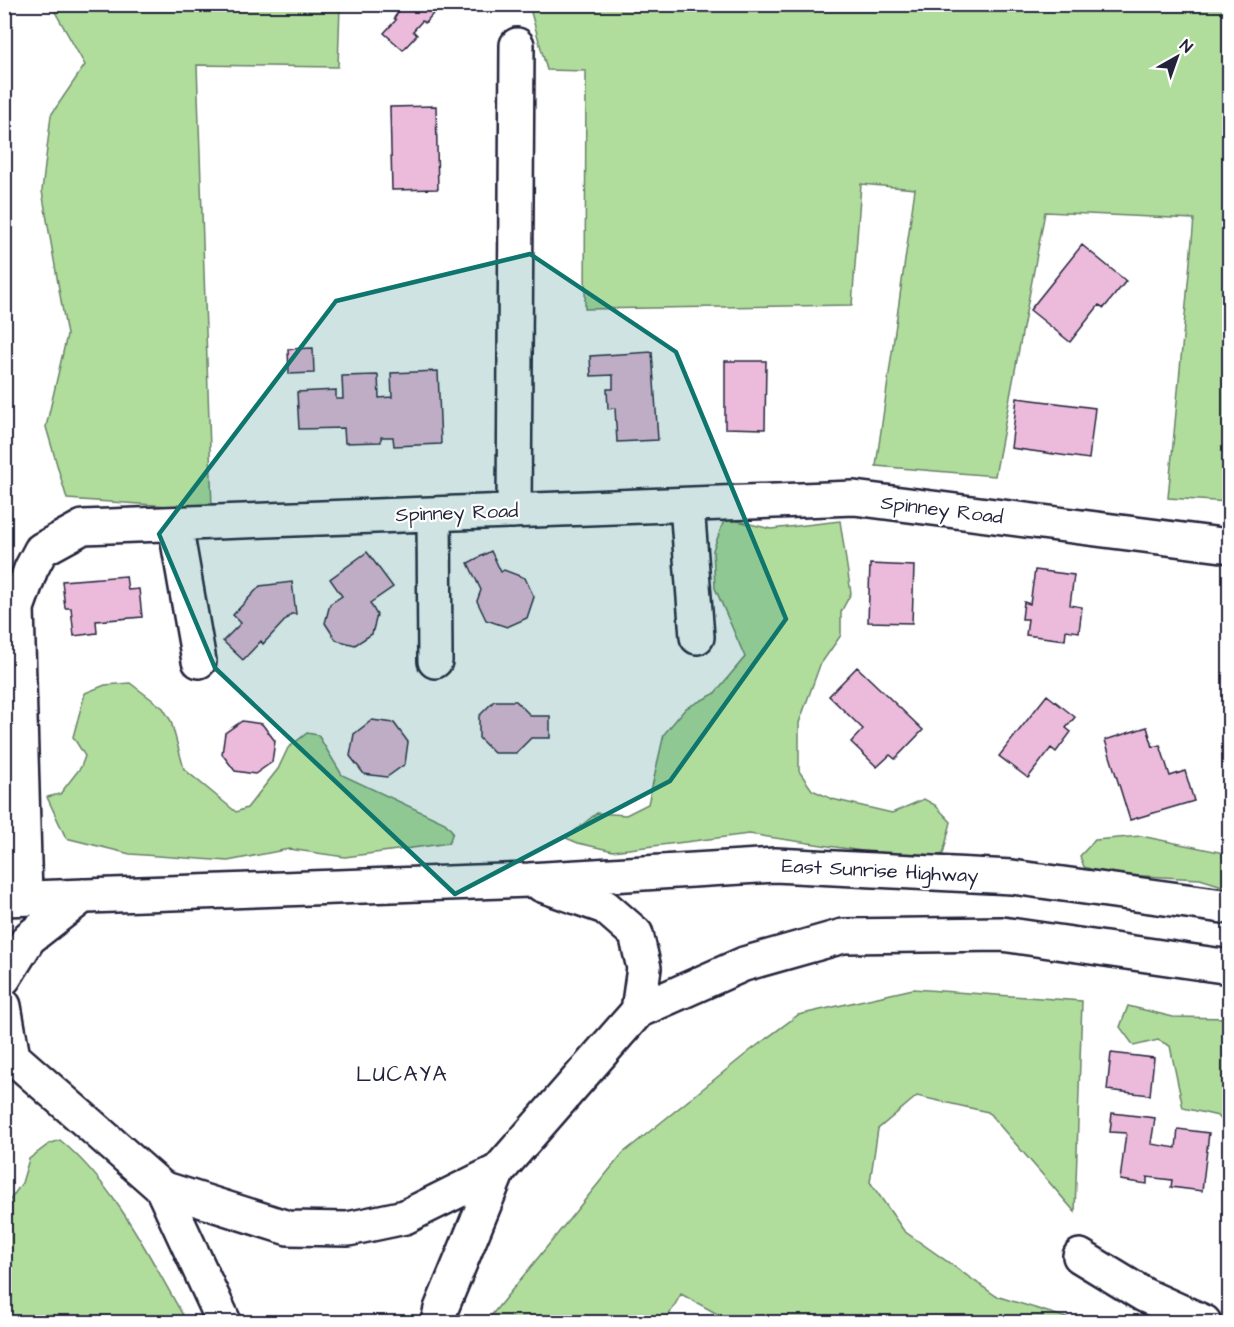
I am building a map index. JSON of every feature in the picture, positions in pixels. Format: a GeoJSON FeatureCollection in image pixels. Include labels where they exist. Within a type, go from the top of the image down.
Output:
{"type":"FeatureCollection","features":[{"type":"Feature","properties":{"kind":"main road"},"geometry":{"type":"LineString","coordinates":[[514,511],[517,45]]}},
{"type":"Feature","properties":{"kind":"main road","name":"Spinney Road"},"geometry":{"type":"LineString","coordinates":[[15,899],[17,608],[31,569],[41,550],[83,527],[854,498],[1230,546]]}},
{"type":"Feature","properties":{"kind":"main road"},"geometry":{"type":"LineString","coordinates":[[687,505],[698,637]]}},
{"type":"Feature","properties":{"kind":"main road"},"geometry":{"type":"LineString","coordinates":[[434,514],[435,661]]}},
{"type":"Feature","properties":{"kind":"main road"},"geometry":{"type":"LineString","coordinates":[[175,524],[199,661]]}},
{"type":"Feature","properties":{"kind":"main road","name":"East Sunrise Highway"},"geometry":{"type":"LineString","coordinates":[[83,896],[529,880],[775,866],[1012,877],[1230,907]]}},
{"type":"Feature","properties":{"kind":"main road"},"geometry":{"type":"LineString","coordinates":[[529,880],[605,907],[636,934],[644,968],[638,1011]]}},
{"type":"Feature","properties":{"kind":"main road"},"geometry":{"type":"LineString","coordinates":[[15,899],[83,896]]}},
{"type":"Feature","properties":{"kind":"main road"},"geometry":{"type":"LineString","coordinates":[[4,978],[29,938],[83,896]]}},
{"type":"Feature","properties":{"kind":"main road"},"geometry":{"type":"LineString","coordinates":[[438,1323],[441,1309],[498,1171],[638,1011],[744,964],[843,936],[1002,934],[1230,967]]}},
{"type":"Feature","properties":{"kind":"main road"},"geometry":{"type":"LineString","coordinates":[[4,1006],[9,1055],[162,1188],[288,1228],[348,1229],[405,1217],[498,1171]]}},
{"type":"Feature","properties":{"kind":"main road"},"geometry":{"type":"LineString","coordinates":[[162,1188],[224,1323]]}},
{"type":"Feature","properties":{"kind":"main road"},"geometry":{"type":"LineString","coordinates":[[1080,1256],[1144,1295],[1204,1323]]}},
{"type":"Feature","properties":{"kind":"highlighted area"},"geometry":{"type":"Polygon","coordinates":[[[530,254],[676,352],[786,619],[670,781],[455,894],[215,668],[159,534],[336,301],[530,254]]]}},
{"type":"Feature","properties":{"kind":"green space"},"geometry":{"type":"Polygon","coordinates":[[[54,5],[340,5],[338,67],[197,65],[212,509],[67,499],[46,427],[67,335],[42,191],[51,115],[85,65],[54,10],[54,5]]]}},
{"type":"Feature","properties":{"kind":"green space"},"geometry":{"type":"Polygon","coordinates":[[[529,5],[1229,5],[1229,502],[1168,498],[1194,219],[1045,212],[995,476],[876,466],[915,189],[861,184],[852,305],[585,309],[586,71],[547,70],[529,5]]]}},
{"type":"Feature","properties":{"kind":"green space"},"geometry":{"type":"Polygon","coordinates":[[[725,518],[771,529],[840,521],[851,593],[841,612],[841,635],[820,665],[799,723],[799,771],[812,790],[832,799],[892,813],[924,799],[935,805],[951,822],[943,854],[922,860],[749,834],[613,851],[566,838],[597,813],[626,815],[648,804],[664,734],[686,708],[714,694],[745,657],[715,588],[713,550],[725,518]]]}},
{"type":"Feature","properties":{"kind":"green space"},"geometry":{"type":"Polygon","coordinates":[[[130,683],[163,708],[171,721],[184,769],[236,812],[247,808],[278,769],[288,748],[307,733],[318,735],[342,775],[445,823],[453,832],[449,843],[345,857],[289,849],[228,861],[130,854],[66,838],[47,797],[60,794],[81,767],[85,756],[73,737],[85,693],[105,685],[130,683]]]}},
{"type":"Feature","properties":{"kind":"green space"},"geometry":{"type":"Polygon","coordinates":[[[1141,836],[1229,854],[1229,888],[1200,879],[1106,874],[1084,867],[1080,856],[1095,840],[1141,836]]]}},
{"type":"Feature","properties":{"kind":"green space"},"geometry":{"type":"Polygon","coordinates":[[[913,989],[1082,1001],[1075,1212],[988,1112],[917,1096],[878,1129],[870,1182],[904,1231],[996,1296],[1080,1322],[732,1322],[681,1294],[665,1322],[486,1322],[623,1153],[751,1050],[798,1015],[913,989]]]}},
{"type":"Feature","properties":{"kind":"green space"},"geometry":{"type":"Polygon","coordinates":[[[1128,1006],[1173,1017],[1229,1018],[1229,1129],[1218,1116],[1183,1108],[1170,1046],[1158,1040],[1134,1046],[1120,1027],[1128,1006]]]}},
{"type":"Feature","properties":{"kind":"green space"},"geometry":{"type":"Polygon","coordinates":[[[60,1140],[81,1159],[116,1202],[146,1249],[187,1322],[5,1322],[5,1207],[22,1183],[29,1159],[49,1144],[60,1140]]]}},
{"type":"Feature","properties":{"kind":"building"},"geometry":{"type":"Polygon","coordinates":[[[404,4],[435,4],[438,8],[425,23],[422,21],[413,31],[417,35],[403,50],[384,33],[396,20],[394,18],[404,4]]]}},
{"type":"Feature","properties":{"kind":"building"},"geometry":{"type":"Polygon","coordinates":[[[436,106],[438,189],[392,190],[390,107],[436,106]]]}},
{"type":"Feature","properties":{"kind":"building"},"geometry":{"type":"Polygon","coordinates":[[[1082,245],[1126,281],[1104,308],[1099,305],[1070,342],[1030,310],[1082,245]]]}},
{"type":"Feature","properties":{"kind":"building"},"geometry":{"type":"Polygon","coordinates":[[[313,348],[314,373],[289,374],[288,349],[313,348]]]}},
{"type":"Feature","properties":{"kind":"building"},"geometry":{"type":"Polygon","coordinates":[[[652,352],[658,440],[617,442],[615,408],[608,409],[607,389],[613,389],[613,375],[591,376],[590,356],[652,352]]]}},
{"type":"Feature","properties":{"kind":"building"},"geometry":{"type":"Polygon","coordinates":[[[725,361],[766,361],[765,429],[725,428],[725,361]]]}},
{"type":"Feature","properties":{"kind":"building"},"geometry":{"type":"Polygon","coordinates":[[[438,371],[441,444],[394,446],[393,437],[381,437],[381,442],[345,443],[344,428],[299,429],[297,392],[336,390],[336,399],[343,399],[342,376],[378,375],[379,398],[392,397],[391,373],[438,371]]]}},
{"type":"Feature","properties":{"kind":"building"},"geometry":{"type":"Polygon","coordinates":[[[1017,398],[1095,408],[1089,459],[1011,448],[1017,398]]]}},
{"type":"Feature","properties":{"kind":"building"},"geometry":{"type":"Polygon","coordinates":[[[491,551],[501,572],[504,570],[525,578],[534,597],[527,618],[507,627],[486,620],[477,601],[481,590],[468,563],[491,551]]]}},
{"type":"Feature","properties":{"kind":"building"},"geometry":{"type":"Polygon","coordinates":[[[367,552],[393,587],[370,603],[377,615],[372,634],[355,645],[336,640],[325,623],[330,604],[342,596],[330,579],[367,552]]]}},
{"type":"Feature","properties":{"kind":"building"},"geometry":{"type":"Polygon","coordinates":[[[870,564],[914,566],[912,623],[868,622],[870,564]]]}},
{"type":"Feature","properties":{"kind":"building"},"geometry":{"type":"Polygon","coordinates":[[[1035,570],[1074,575],[1070,605],[1082,607],[1079,632],[1066,630],[1065,640],[1026,635],[1028,619],[1022,619],[1024,602],[1030,604],[1035,570]]]}},
{"type":"Feature","properties":{"kind":"building"},"geometry":{"type":"Polygon","coordinates":[[[126,576],[128,590],[139,589],[142,617],[96,621],[97,633],[74,636],[71,608],[65,608],[62,581],[126,576]]]}},
{"type":"Feature","properties":{"kind":"building"},"geometry":{"type":"Polygon","coordinates":[[[292,582],[296,614],[291,614],[263,644],[261,641],[243,660],[223,641],[241,623],[233,615],[260,586],[292,582]]]}},
{"type":"Feature","properties":{"kind":"building"},"geometry":{"type":"Polygon","coordinates":[[[857,667],[923,730],[895,759],[890,755],[877,767],[851,742],[863,729],[829,696],[857,667]]]}},
{"type":"Feature","properties":{"kind":"building"},"geometry":{"type":"Polygon","coordinates":[[[1047,695],[1075,717],[1066,728],[1071,732],[1056,752],[1051,748],[1028,778],[999,756],[1047,695]]]}},
{"type":"Feature","properties":{"kind":"building"},"geometry":{"type":"Polygon","coordinates":[[[494,701],[516,701],[531,716],[550,716],[550,738],[531,738],[516,753],[494,753],[479,738],[479,716],[494,701]]]}},
{"type":"Feature","properties":{"kind":"building"},"geometry":{"type":"Polygon","coordinates":[[[372,720],[394,723],[408,742],[405,764],[387,777],[364,774],[350,756],[354,734],[372,720]]]}},
{"type":"Feature","properties":{"kind":"building"},"geometry":{"type":"Polygon","coordinates":[[[242,721],[262,724],[275,741],[272,762],[255,774],[235,771],[222,754],[225,733],[242,721]]]}},
{"type":"Feature","properties":{"kind":"building"},"geometry":{"type":"Polygon","coordinates":[[[1147,727],[1153,747],[1160,745],[1170,776],[1185,771],[1194,801],[1130,820],[1105,740],[1147,727]]]}},
{"type":"Feature","properties":{"kind":"building"},"geometry":{"type":"Polygon","coordinates":[[[1111,1053],[1154,1058],[1150,1095],[1107,1090],[1111,1053]]]}},
{"type":"Feature","properties":{"kind":"building"},"geometry":{"type":"Polygon","coordinates":[[[1112,1113],[1155,1118],[1151,1144],[1176,1148],[1178,1129],[1209,1133],[1202,1191],[1171,1187],[1172,1180],[1147,1177],[1147,1184],[1120,1180],[1126,1133],[1110,1132],[1112,1113]]]}},
{"type":"Feature","properties":{"kind":"district","name":"LUCAYA"},"geometry":{"type":"Point","coordinates":[402,1074]}}]}
